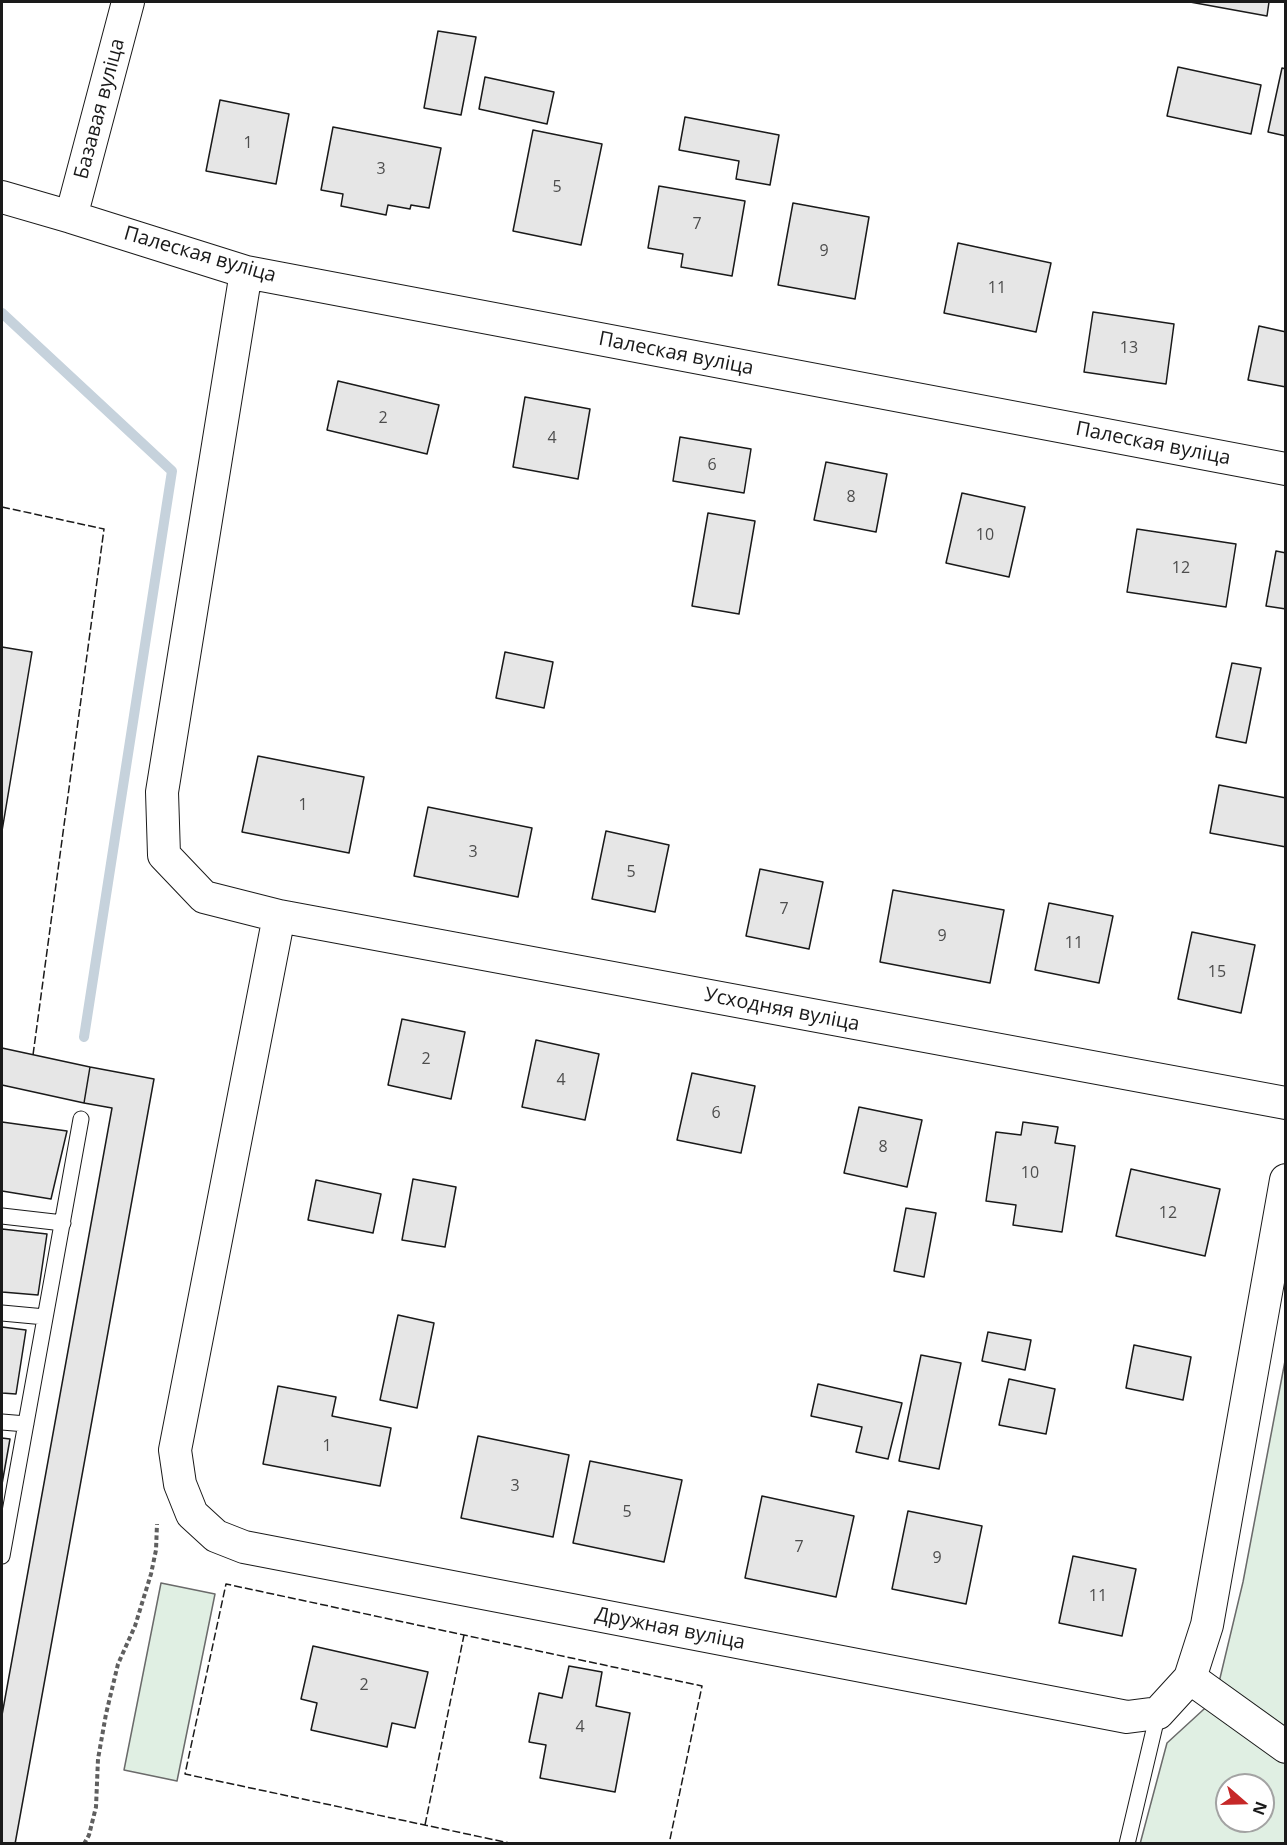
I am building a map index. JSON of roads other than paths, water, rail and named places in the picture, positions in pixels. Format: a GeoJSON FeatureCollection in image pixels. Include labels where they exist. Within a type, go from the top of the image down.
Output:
{"type":"FeatureCollection","features":[{"type":"Feature","properties":{"kind":"street","name":"Базавая вуліца"},"geometry":{"type":"LineString","coordinates":[[71,217],[128,2]]}},
{"type":"Feature","properties":{"kind":"street","name":"Палеская вуліца"},"geometry":{"type":"LineString","coordinates":[[2,197],[246,272],[1286,469]]}},
{"type":"Feature","properties":{"kind":"street","name":"Усходняя вуліца"},"geometry":{"type":"LineString","coordinates":[[246,272],[162,792],[164,855],[204,897],[279,916],[1286,1103]]}},
{"type":"Feature","properties":{"kind":"street","name":"Дружная вуліца"},"geometry":{"type":"LineString","coordinates":[[279,916],[175,1450],[180,1484],[192,1514],[216,1536],[244,1547],[1127,1717],[1158,1713]]}},
{"type":"Feature","properties":{"kind":"street"},"geometry":{"type":"LineString","coordinates":[[1158,1713],[1190,1678],[1207,1625],[1286,1180]]}},
{"type":"Feature","properties":{"kind":"street"},"geometry":{"type":"LineString","coordinates":[[1190,1678],[1286,1746]]}},
{"type":"Feature","properties":{"kind":"lane"},"geometry":{"type":"LineString","coordinates":[[2,1556],[4,1529],[26,1424],[81,1119]]}},
{"type":"Feature","properties":{"kind":"lane"},"geometry":{"type":"LineString","coordinates":[[2,1216],[63,1223]]}},
{"type":"Feature","properties":{"kind":"lane"},"geometry":{"type":"LineString","coordinates":[[2,1313],[45,1317]]}},
{"type":"Feature","properties":{"kind":"lane"},"geometry":{"type":"LineString","coordinates":[[2,1422],[26,1424]]}},
{"type":"Feature","properties":{"kind":"lane"},"geometry":{"type":"LineString","coordinates":[[1127,1844],[1158,1713]]}},
{"type":"Feature","properties":{"kind":"waterway"},"geometry":{"type":"LineString","coordinates":[[2,313],[172,471],[84,1037]]}}]}
